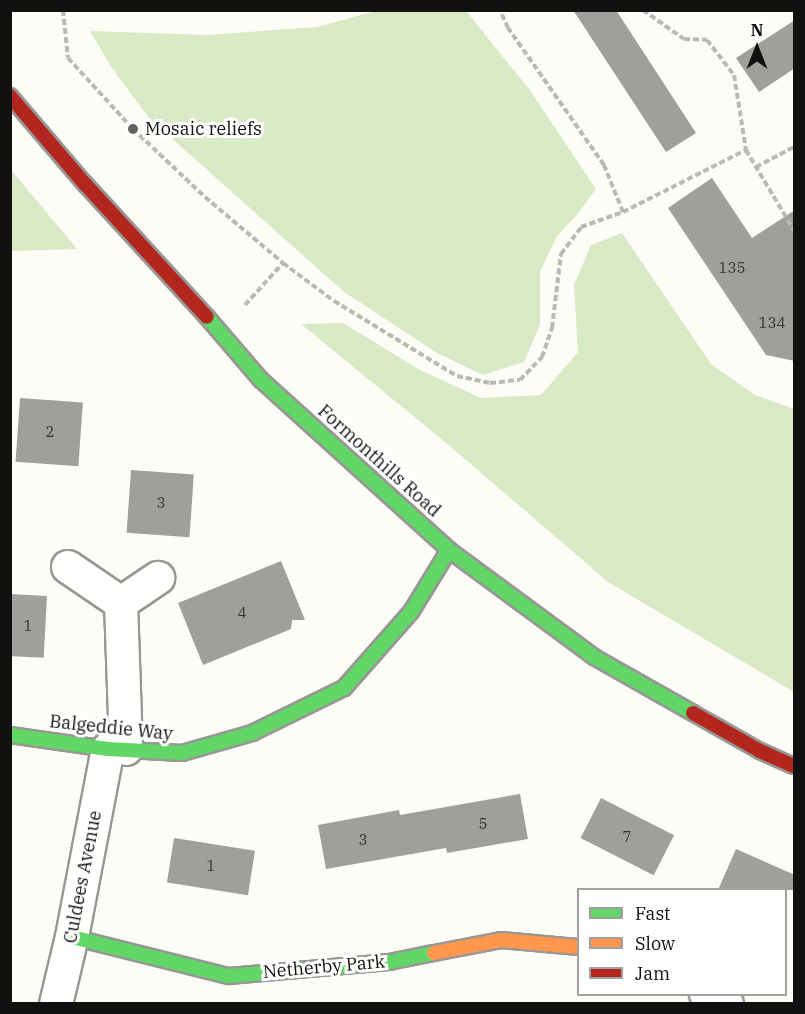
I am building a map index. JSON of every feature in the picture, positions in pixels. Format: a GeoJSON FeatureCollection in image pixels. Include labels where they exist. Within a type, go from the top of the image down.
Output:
{"type":"FeatureCollection","features":[{"type":"Feature","properties":{"kind":"street","name":"Formonthills Road"},"geometry":{"type":"LineString","coordinates":[[10,96],[85,184],[261,380],[449,550],[594,657],[760,751],[795,766]]}},
{"type":"Feature","properties":{"kind":"street","name":"Balgeddie Way"},"geometry":{"type":"LineString","coordinates":[[10,735],[117,749],[182,753],[252,734],[344,688],[411,612],[449,550]]}},
{"type":"Feature","properties":{"kind":"street"},"geometry":{"type":"LineString","coordinates":[[68,567],[121,603],[158,578]]}},
{"type":"Feature","properties":{"kind":"street","name":"Culdees Avenue"},"geometry":{"type":"LineString","coordinates":[[56,1004],[117,749],[121,603]]}},
{"type":"Feature","properties":{"kind":"street","name":"Netherby Park"},"geometry":{"type":"LineString","coordinates":[[72,937],[229,976],[389,962],[501,940],[577,947]]}},
{"type":"Feature","properties":{"kind":"street"},"geometry":{"type":"LineString","coordinates":[[710,996],[727,1004]]}},
{"type":"Feature","properties":{"kind":"path"},"geometry":{"type":"LineString","coordinates":[[63,10],[68,58],[133,129],[205,197],[283,264],[334,301],[457,376],[490,383],[520,380],[543,357],[552,328],[561,254],[581,227],[623,212],[746,150]]}},
{"type":"Feature","properties":{"kind":"path"},"geometry":{"type":"LineString","coordinates":[[500,10],[508,28],[604,165],[623,212]]}},
{"type":"Feature","properties":{"kind":"path"},"geometry":{"type":"LineString","coordinates":[[643,10],[684,39],[707,40],[734,75],[746,150],[795,231]]}},
{"type":"Feature","properties":{"kind":"path"},"geometry":{"type":"LineString","coordinates":[[756,167],[795,147]]}},
{"type":"Feature","properties":{"kind":"path"},"geometry":{"type":"LineString","coordinates":[[220,332],[283,264]]}},
{"type":"Feature","properties":{"kind":"green space"},"geometry":{"type":"Polygon","coordinates":[[[379,10],[466,11],[529,89],[596,189],[576,216],[557,236],[540,272],[540,325],[524,362],[483,375],[437,353],[344,292],[149,118],[112,68],[90,31],[208,35],[317,27],[379,10]]]}},
{"type":"Feature","properties":{"kind":"green space"},"geometry":{"type":"Polygon","coordinates":[[[11,170],[77,249],[11,251],[11,170]]]}},
{"type":"Feature","properties":{"kind":"green space"},"geometry":{"type":"Polygon","coordinates":[[[622,233],[711,364],[755,395],[794,409],[794,692],[608,582],[445,442],[301,324],[343,323],[420,370],[481,398],[541,395],[578,352],[574,285],[591,245],[622,233]]]}},
{"type":"Feature","properties":{"kind":"building"},"geometry":{"type":"Polygon","coordinates":[[[573,10],[616,10],[696,133],[666,152],[573,10]]]}},
{"type":"Feature","properties":{"kind":"building"},"geometry":{"type":"Polygon","coordinates":[[[795,20],[795,68],[759,92],[736,58],[795,20]]]}},
{"type":"Feature","properties":{"kind":"building"},"geometry":{"type":"Polygon","coordinates":[[[712,178],[752,238],[795,210],[795,361],[766,355],[668,208],[712,178]]]}},
{"type":"Feature","properties":{"kind":"building"},"geometry":{"type":"Polygon","coordinates":[[[20,398],[83,402],[78,466],[16,462],[20,398]]]}},
{"type":"Feature","properties":{"kind":"building"},"geometry":{"type":"Polygon","coordinates":[[[131,470],[194,474],[189,537],[127,533],[131,470]]]}},
{"type":"Feature","properties":{"kind":"building"},"geometry":{"type":"Polygon","coordinates":[[[281,561],[305,620],[292,620],[291,629],[203,665],[178,603],[281,561]]]}},
{"type":"Feature","properties":{"kind":"building"},"geometry":{"type":"Polygon","coordinates":[[[10,594],[47,596],[44,658],[10,656],[10,594]]]}},
{"type":"Feature","properties":{"kind":"building"},"geometry":{"type":"Polygon","coordinates":[[[520,794],[528,839],[447,853],[446,848],[326,869],[318,825],[399,810],[400,815],[520,794]]]}},
{"type":"Feature","properties":{"kind":"building"},"geometry":{"type":"Polygon","coordinates":[[[601,798],[674,835],[654,875],[581,838],[601,798]]]}},
{"type":"Feature","properties":{"kind":"building"},"geometry":{"type":"Polygon","coordinates":[[[174,838],[255,851],[248,895],[167,882],[174,838]]]}},
{"type":"Feature","properties":{"kind":"building"},"geometry":{"type":"Polygon","coordinates":[[[736,849],[795,875],[795,890],[719,888],[736,849]]]}},
{"type":"Feature","properties":{"kind":"traffic: fast"},"geometry":{"type":"LineString","coordinates":[[207,317],[261,380],[449,550],[594,657],[693,713]]}},
{"type":"Feature","properties":{"kind":"traffic: fast"},"geometry":{"type":"LineString","coordinates":[[10,735],[108,749],[182,753],[252,733],[344,688],[411,612],[449,550]]}},
{"type":"Feature","properties":{"kind":"traffic: fast"},"geometry":{"type":"LineString","coordinates":[[72,937],[229,976],[389,962],[434,953]]}},
{"type":"Feature","properties":{"kind":"traffic: slow"},"geometry":{"type":"LineString","coordinates":[[434,953],[501,940],[577,947]]}},
{"type":"Feature","properties":{"kind":"traffic: jam"},"geometry":{"type":"LineString","coordinates":[[10,96],[85,184],[207,317]]}},
{"type":"Feature","properties":{"kind":"traffic: jam"},"geometry":{"type":"LineString","coordinates":[[693,713],[760,751],[794,766]]}},
{"type":"Feature","properties":{"kind":"place","name":"Mosaic reliefs"},"geometry":{"type":"Point","coordinates":[133,129]}}]}
